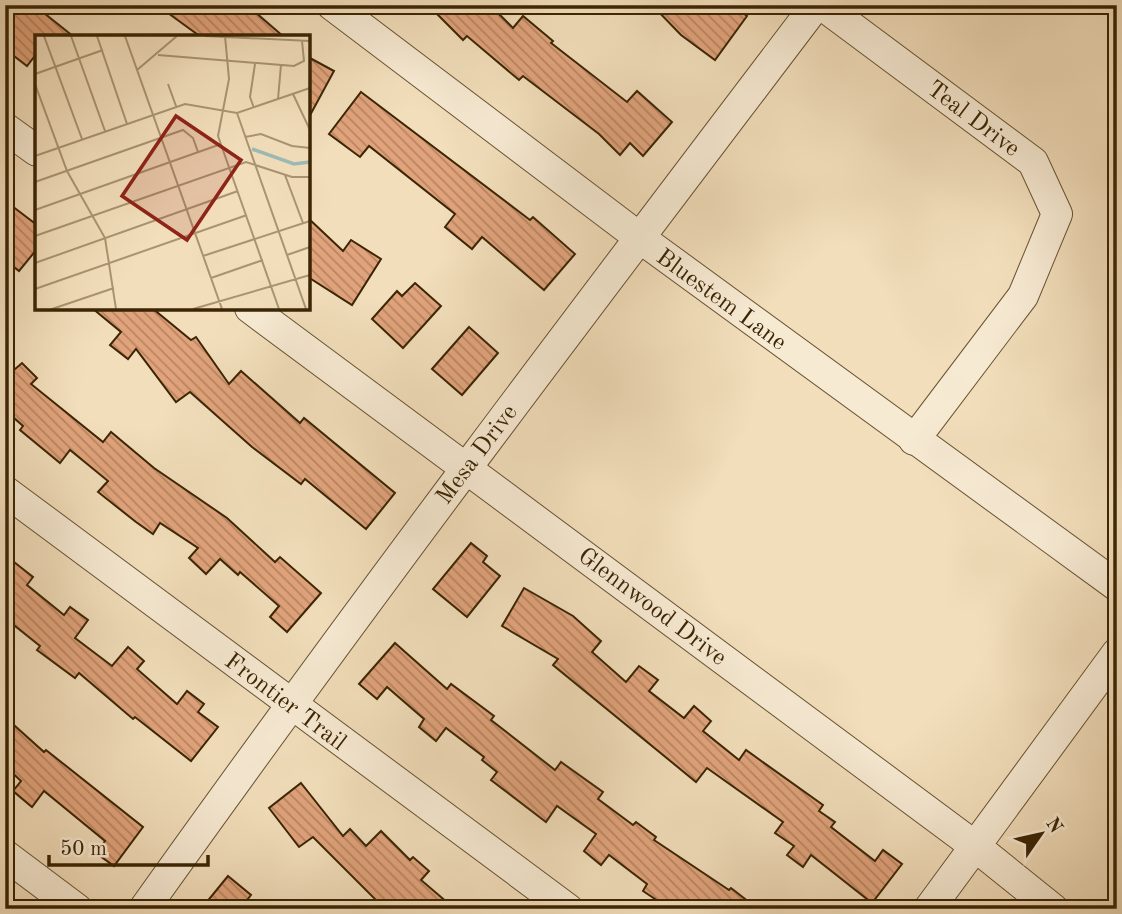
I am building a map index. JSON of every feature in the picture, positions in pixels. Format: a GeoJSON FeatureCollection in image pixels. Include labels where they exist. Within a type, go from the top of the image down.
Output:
{"type":"FeatureCollection","features":[{"type":"Feature","properties":{"kind":"street","name":"Bluestem Lane"},"geometry":{"type":"LineString","coordinates":[[332,5],[640,238],[1117,586]]}},
{"type":"Feature","properties":{"kind":"street","name":"Mesa Drive"},"geometry":{"type":"LineString","coordinates":[[144,909],[290,704],[466,467],[816,5]]}},
{"type":"Feature","properties":{"kind":"street","name":"Teal Drive"},"geometry":{"type":"LineString","coordinates":[[822,5],[1033,162],[1057,214],[1023,296],[914,440]]}},
{"type":"Feature","properties":{"kind":"street"},"geometry":{"type":"LineString","coordinates":[[5,128],[35,150]]}},
{"type":"Feature","properties":{"kind":"street","name":"Glennwood Drive"},"geometry":{"type":"LineString","coordinates":[[253,310],[975,847],[1053,909]]}},
{"type":"Feature","properties":{"kind":"street","name":"Frontier Trail"},"geometry":{"type":"LineString","coordinates":[[5,491],[568,909]]}},
{"type":"Feature","properties":{"kind":"street"},"geometry":{"type":"LineString","coordinates":[[929,909],[1117,653]]}},
{"type":"Feature","properties":{"kind":"street"},"geometry":{"type":"LineString","coordinates":[[5,855],[77,909]]}},
{"type":"Feature","properties":{"kind":"building"},"geometry":{"type":"Polygon","coordinates":[[[5,5],[34,5],[72,35],[35,35],[35,56],[27,66],[5,49],[5,5]]]}},
{"type":"Feature","properties":{"kind":"building"},"geometry":{"type":"Polygon","coordinates":[[[157,5],[247,5],[282,35],[198,35],[157,5]]]}},
{"type":"Feature","properties":{"kind":"building"},"geometry":{"type":"Polygon","coordinates":[[[428,5],[490,5],[513,28],[523,16],[553,41],[551,43],[627,102],[637,91],[672,122],[643,156],[630,143],[620,155],[599,134],[523,76],[519,80],[467,36],[463,40],[428,5]]]}},
{"type":"Feature","properties":{"kind":"building"},"geometry":{"type":"Polygon","coordinates":[[[652,5],[732,5],[747,16],[715,60],[681,35],[652,5]]]}},
{"type":"Feature","properties":{"kind":"building"},"geometry":{"type":"Polygon","coordinates":[[[310,58],[334,71],[310,115],[310,58]]]}},
{"type":"Feature","properties":{"kind":"building"},"geometry":{"type":"Polygon","coordinates":[[[361,92],[530,220],[533,217],[575,254],[544,290],[482,237],[472,249],[445,227],[455,214],[369,146],[360,157],[329,134],[361,92]]]}},
{"type":"Feature","properties":{"kind":"building"},"geometry":{"type":"Polygon","coordinates":[[[12,206],[35,223],[35,251],[19,271],[5,260],[5,215],[12,206]]]}},
{"type":"Feature","properties":{"kind":"building"},"geometry":{"type":"Polygon","coordinates":[[[310,220],[343,251],[351,240],[381,259],[352,305],[310,278],[310,220]]]}},
{"type":"Feature","properties":{"kind":"building"},"geometry":{"type":"Polygon","coordinates":[[[415,283],[441,306],[403,348],[372,319],[397,291],[402,296],[415,283]]]}},
{"type":"Feature","properties":{"kind":"building"},"geometry":{"type":"Polygon","coordinates":[[[94,310],[154,310],[191,340],[196,337],[229,384],[241,371],[300,423],[304,418],[395,493],[366,529],[305,479],[301,484],[252,447],[190,392],[176,402],[136,349],[128,359],[110,345],[121,332],[94,310]]]}},
{"type":"Feature","properties":{"kind":"building"},"geometry":{"type":"Polygon","coordinates":[[[469,327],[498,353],[462,395],[432,369],[469,327]]]}},
{"type":"Feature","properties":{"kind":"building"},"geometry":{"type":"Polygon","coordinates":[[[5,361],[14,370],[22,363],[37,378],[31,384],[103,442],[111,432],[154,468],[227,518],[275,562],[280,557],[321,593],[287,632],[270,617],[279,606],[240,572],[238,575],[220,559],[206,574],[189,558],[198,548],[160,523],[153,534],[98,492],[108,481],[70,450],[60,463],[20,430],[23,426],[5,410],[5,361]]]}},
{"type":"Feature","properties":{"kind":"building"},"geometry":{"type":"Polygon","coordinates":[[[471,543],[487,556],[483,562],[500,576],[467,617],[433,589],[471,543]]]}},
{"type":"Feature","properties":{"kind":"building"},"geometry":{"type":"Polygon","coordinates":[[[14,562],[33,577],[27,585],[64,615],[70,607],[88,620],[75,638],[112,666],[128,647],[144,661],[137,669],[177,704],[187,691],[204,704],[198,712],[218,727],[191,761],[135,717],[133,719],[79,673],[75,678],[37,650],[40,646],[5,618],[5,573],[14,562]]]}},
{"type":"Feature","properties":{"kind":"building"},"geometry":{"type":"Polygon","coordinates":[[[524,588],[573,616],[601,641],[592,652],[626,682],[639,666],[658,680],[649,691],[684,718],[694,706],[711,721],[703,731],[739,760],[746,750],[823,805],[819,811],[835,822],[831,827],[875,861],[883,850],[902,864],[872,903],[811,855],[803,867],[787,855],[794,846],[775,833],[783,822],[707,768],[696,782],[553,665],[558,659],[502,626],[524,588]]]}},
{"type":"Feature","properties":{"kind":"building"},"geometry":{"type":"Polygon","coordinates":[[[395,643],[447,689],[451,684],[494,716],[491,720],[555,770],[561,762],[603,792],[598,799],[633,825],[636,822],[656,837],[654,840],[729,890],[731,888],[758,909],[670,909],[643,891],[647,884],[609,855],[601,865],[584,851],[596,834],[557,806],[546,822],[491,780],[497,772],[482,760],[484,757],[446,728],[436,741],[419,727],[424,719],[387,687],[377,699],[359,684],[395,643]]]}},
{"type":"Feature","properties":{"kind":"building"},"geometry":{"type":"Polygon","coordinates":[[[5,717],[44,752],[46,750],[143,827],[114,866],[96,853],[105,841],[44,791],[32,807],[13,791],[21,781],[5,766],[5,717]]]}},
{"type":"Feature","properties":{"kind":"building"},"geometry":{"type":"Polygon","coordinates":[[[301,783],[343,836],[350,829],[366,846],[381,831],[410,860],[413,857],[429,871],[421,880],[455,909],[369,909],[376,900],[313,837],[299,847],[269,808],[301,783]]]}},
{"type":"Feature","properties":{"kind":"building"},"geometry":{"type":"Polygon","coordinates":[[[228,876],[251,895],[240,909],[201,909],[228,876]]]}}]}
